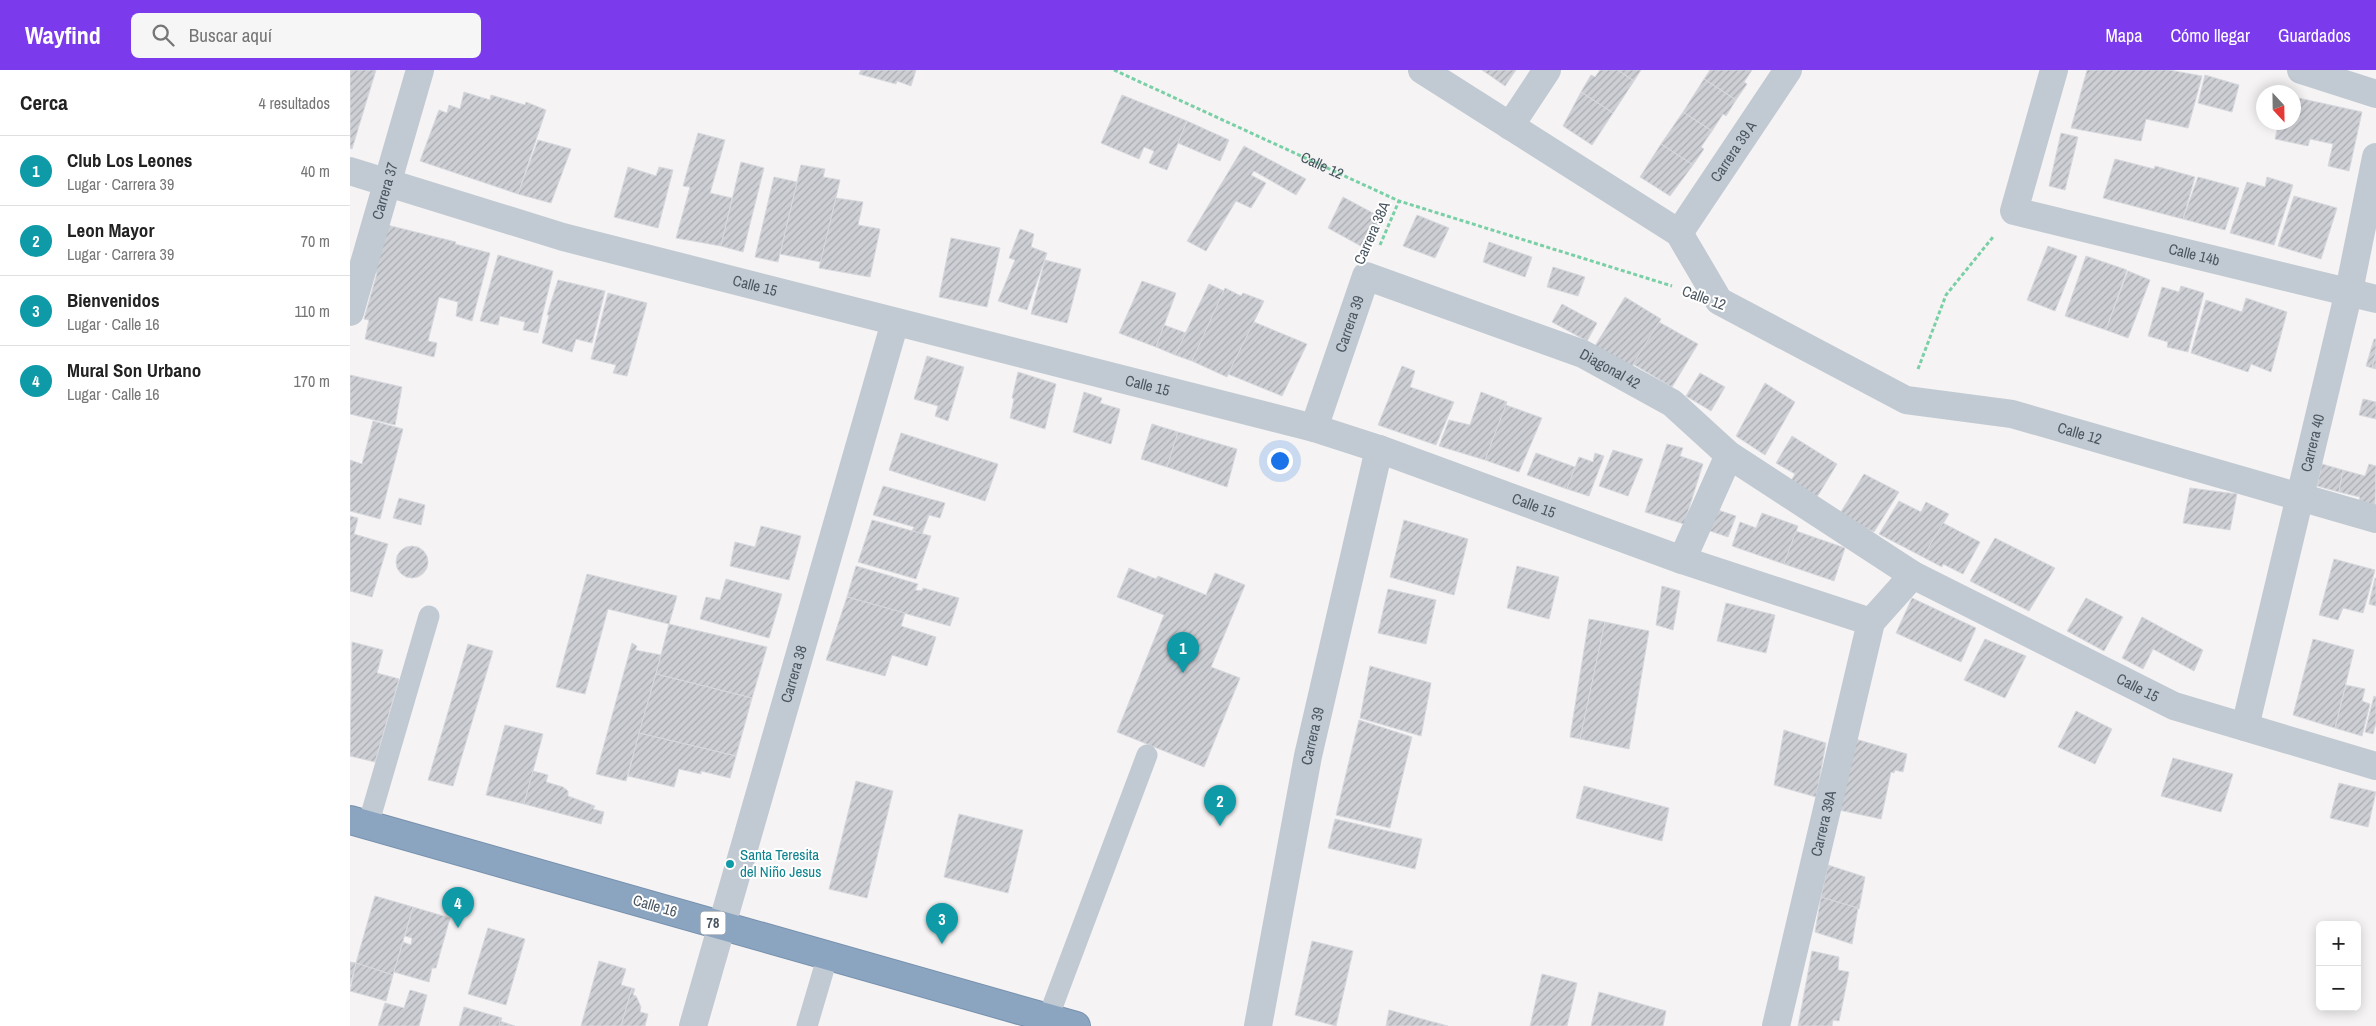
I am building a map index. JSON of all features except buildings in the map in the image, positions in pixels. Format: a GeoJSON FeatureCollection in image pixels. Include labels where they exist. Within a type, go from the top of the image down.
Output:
{"type":"FeatureCollection","features":[{"type":"Feature","properties":{"kind":"highway","name":"Calle 16"},"geometry":{"type":"LineString","coordinates":[[359,822],[1076,1026]]}},
{"type":"Feature","properties":{"kind":"street","name":"Carrera 37"},"geometry":{"type":"LineString","coordinates":[[350,312],[420,70]]}},
{"type":"Feature","properties":{"kind":"street"},"geometry":{"type":"LineString","coordinates":[[1422,70],[1679,233],[1719,301]]}},
{"type":"Feature","properties":{"kind":"street"},"geometry":{"type":"LineString","coordinates":[[1510,126],[1548,70]]}},
{"type":"Feature","properties":{"kind":"street","name":"Carrera 39 A"},"geometry":{"type":"LineString","coordinates":[[1679,233],[1788,70]]}},
{"type":"Feature","properties":{"kind":"street"},"geometry":{"type":"LineString","coordinates":[[2014,211],[2054,70]]}},
{"type":"Feature","properties":{"kind":"street"},"geometry":{"type":"LineString","coordinates":[[2301,70],[2376,94]]}},
{"type":"Feature","properties":{"kind":"street","name":"Carrera 40"},"geometry":{"type":"LineString","coordinates":[[2245,727],[2349,291],[2376,157]]}},
{"type":"Feature","properties":{"kind":"street","name":"Calle 15"},"geometry":{"type":"LineString","coordinates":[[350,171],[563,237],[1314,428],[1380,449],[1682,560],[1872,622]]}},
{"type":"Feature","properties":{"kind":"street","name":"Calle 14b"},"geometry":{"type":"LineString","coordinates":[[2014,211],[2376,299]]}},
{"type":"Feature","properties":{"kind":"street","name":"Carrera 39"},"geometry":{"type":"LineString","coordinates":[[1314,428],[1366,276]]}},
{"type":"Feature","properties":{"kind":"street","name":"Diagonal 42"},"geometry":{"type":"LineString","coordinates":[[1366,276],[1583,354],[1672,402],[1729,455]]}},
{"type":"Feature","properties":{"kind":"street","name":"Calle 12"},"geometry":{"type":"LineString","coordinates":[[1719,301],[1906,400],[2012,414],[2376,519]]}},
{"type":"Feature","properties":{"kind":"street","name":"Carrera 38"},"geometry":{"type":"LineString","coordinates":[[693,1026],[895,322]]}},
{"type":"Feature","properties":{"kind":"street","name":"Carrera 39"},"geometry":{"type":"LineString","coordinates":[[1258,1026],[1308,756],[1380,449]]}},
{"type":"Feature","properties":{"kind":"street","name":"Calle 15"},"geometry":{"type":"LineString","coordinates":[[1729,455],[1913,575],[2174,706],[2376,766]]}},
{"type":"Feature","properties":{"kind":"street"},"geometry":{"type":"LineString","coordinates":[[1682,560],[1729,455]]}},
{"type":"Feature","properties":{"kind":"street"},"geometry":{"type":"LineString","coordinates":[[1872,622],[1913,575]]}},
{"type":"Feature","properties":{"kind":"street","name":"Carrera 39A"},"geometry":{"type":"LineString","coordinates":[[1776,1026],[1872,622]]}},
{"type":"Feature","properties":{"kind":"lane"},"geometry":{"type":"LineString","coordinates":[[359,822],[429,616]]}},
{"type":"Feature","properties":{"kind":"lane"},"geometry":{"type":"LineString","coordinates":[[1048,1018],[1147,755]]}},
{"type":"Feature","properties":{"kind":"lane"},"geometry":{"type":"LineString","coordinates":[[807,1026],[828,955]]}},
{"type":"Feature","properties":{"kind":"path","name":"Calle 12"},"geometry":{"type":"LineString","coordinates":[[1114,70],[1400,200],[1719,301]]}},
{"type":"Feature","properties":{"kind":"path","name":"Carrera 38A"},"geometry":{"type":"LineString","coordinates":[[1366,276],[1400,200]]}},
{"type":"Feature","properties":{"kind":"path"},"geometry":{"type":"LineString","coordinates":[[1906,400],[1946,295],[2014,211]]}},
{"type":"Feature","properties":{"kind":"place","name":"Club Los Leones"},"geometry":{"type":"Point","coordinates":[1183,673]}},
{"type":"Feature","properties":{"kind":"place","name":"Leon Mayor"},"geometry":{"type":"Point","coordinates":[1220,826]}},
{"type":"Feature","properties":{"kind":"place","name":"Santa Teresita del Niño Jesus"},"geometry":{"type":"Point","coordinates":[730,864]}},
{"type":"Feature","properties":{"kind":"place","name":"Mural Son Urbano"},"geometry":{"type":"Point","coordinates":[458,928]}},
{"type":"Feature","properties":{"kind":"place","name":"Bienvenidos"},"geometry":{"type":"Point","coordinates":[942,944]}}]}
